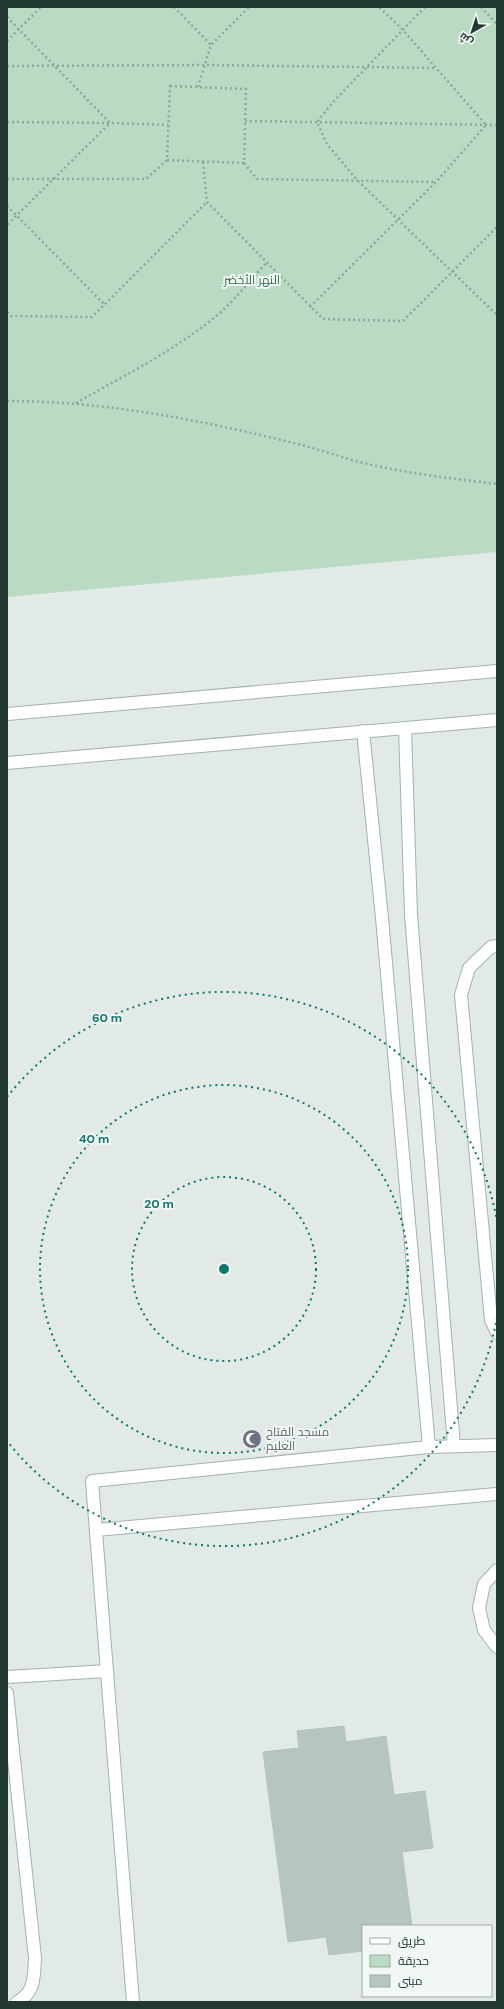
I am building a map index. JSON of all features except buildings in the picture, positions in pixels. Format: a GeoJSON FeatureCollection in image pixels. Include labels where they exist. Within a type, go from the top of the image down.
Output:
{"type":"FeatureCollection","features":[{"type":"Feature","properties":{"kind":"street"},"geometry":{"type":"LineString","coordinates":[[7,714],[497,671]]}},
{"type":"Feature","properties":{"kind":"street"},"geometry":{"type":"LineString","coordinates":[[7,763],[497,720]]}},
{"type":"Feature","properties":{"kind":"street"},"geometry":{"type":"LineString","coordinates":[[405,728],[411,915],[454,1446]]}},
{"type":"Feature","properties":{"kind":"street"},"geometry":{"type":"LineString","coordinates":[[363,731],[382,918],[429,1447]]}},
{"type":"Feature","properties":{"kind":"street"},"geometry":{"type":"LineString","coordinates":[[497,946],[491,947],[469,968],[461,995],[491,1320],[497,1334]]}},
{"type":"Feature","properties":{"kind":"street"},"geometry":{"type":"LineString","coordinates":[[133,2002],[92,1481],[429,1447],[497,1444]]}},
{"type":"Feature","properties":{"kind":"street"},"geometry":{"type":"LineString","coordinates":[[96,1530],[497,1494]]}},
{"type":"Feature","properties":{"kind":"street"},"geometry":{"type":"LineString","coordinates":[[497,1570],[484,1584],[479,1608],[484,1630],[497,1647]]}},
{"type":"Feature","properties":{"kind":"street"},"geometry":{"type":"LineString","coordinates":[[7,1677],[107,1671]]}},
{"type":"Feature","properties":{"kind":"street"},"geometry":{"type":"LineString","coordinates":[[7,1693],[35,1958],[34,1982],[24,1999],[17,2002]]}},
{"type":"Feature","properties":{"kind":"path"},"geometry":{"type":"LineString","coordinates":[[7,41],[41,7]]}},
{"type":"Feature","properties":{"kind":"path"},"geometry":{"type":"LineString","coordinates":[[174,7],[211,45]]}},
{"type":"Feature","properties":{"kind":"path"},"geometry":{"type":"LineString","coordinates":[[198,87],[211,45],[249,7]]}},
{"type":"Feature","properties":{"kind":"path"},"geometry":{"type":"LineString","coordinates":[[380,7],[403,30],[486,125]]}},
{"type":"Feature","properties":{"kind":"path"},"geometry":{"type":"LineString","coordinates":[[317,122],[334,101],[425,7]]}},
{"type":"Feature","properties":{"kind":"path"},"geometry":{"type":"LineString","coordinates":[[481,7],[497,24]]}},
{"type":"Feature","properties":{"kind":"path"},"geometry":{"type":"LineString","coordinates":[[7,17],[52,65],[110,122]]}},
{"type":"Feature","properties":{"kind":"path"},"geometry":{"type":"LineString","coordinates":[[7,66],[205,65],[436,68]]}},
{"type":"Feature","properties":{"kind":"path"},"geometry":{"type":"LineString","coordinates":[[7,180],[146,179],[167,160],[170,86],[246,89],[244,164],[257,179],[436,182]]}},
{"type":"Feature","properties":{"kind":"path"},"geometry":{"type":"LineString","coordinates":[[245,121],[497,125]]}},
{"type":"Feature","properties":{"kind":"path"},"geometry":{"type":"LineString","coordinates":[[7,122],[110,122],[169,125]]}},
{"type":"Feature","properties":{"kind":"path"},"geometry":{"type":"LineString","coordinates":[[7,225],[110,122]]}},
{"type":"Feature","properties":{"kind":"path"},"geometry":{"type":"LineString","coordinates":[[317,122],[327,144],[357,180],[497,315]]}},
{"type":"Feature","properties":{"kind":"path"},"geometry":{"type":"LineString","coordinates":[[310,307],[398,218],[436,182],[486,125]]}},
{"type":"Feature","properties":{"kind":"path"},"geometry":{"type":"LineString","coordinates":[[167,160],[244,164]]}},
{"type":"Feature","properties":{"kind":"path"},"geometry":{"type":"LineString","coordinates":[[204,162],[207,202],[323,319],[403,321],[497,227]]}},
{"type":"Feature","properties":{"kind":"path"},"geometry":{"type":"LineString","coordinates":[[7,312],[11,316],[92,317],[207,202]]}},
{"type":"Feature","properties":{"kind":"path"},"geometry":{"type":"LineString","coordinates":[[7,206],[104,304]]}},
{"type":"Feature","properties":{"kind":"path"},"geometry":{"type":"LineString","coordinates":[[74,404],[165,352],[194,333],[222,311],[267,262]]}},
{"type":"Feature","properties":{"kind":"path"},"geometry":{"type":"LineString","coordinates":[[7,401],[103,406],[164,416],[302,446],[370,465],[442,478],[497,484]]}},
{"type":"Feature","properties":{"kind":"green space","name":"النهر الأخضر"},"geometry":{"type":"Polygon","coordinates":[[[7,7],[497,7],[497,552],[7,597],[7,7]]]}},
{"type":"Feature","properties":{"kind":"place","name":"مسجد الفتاح العليم"},"geometry":{"type":"Point","coordinates":[252,1439]}}]}
